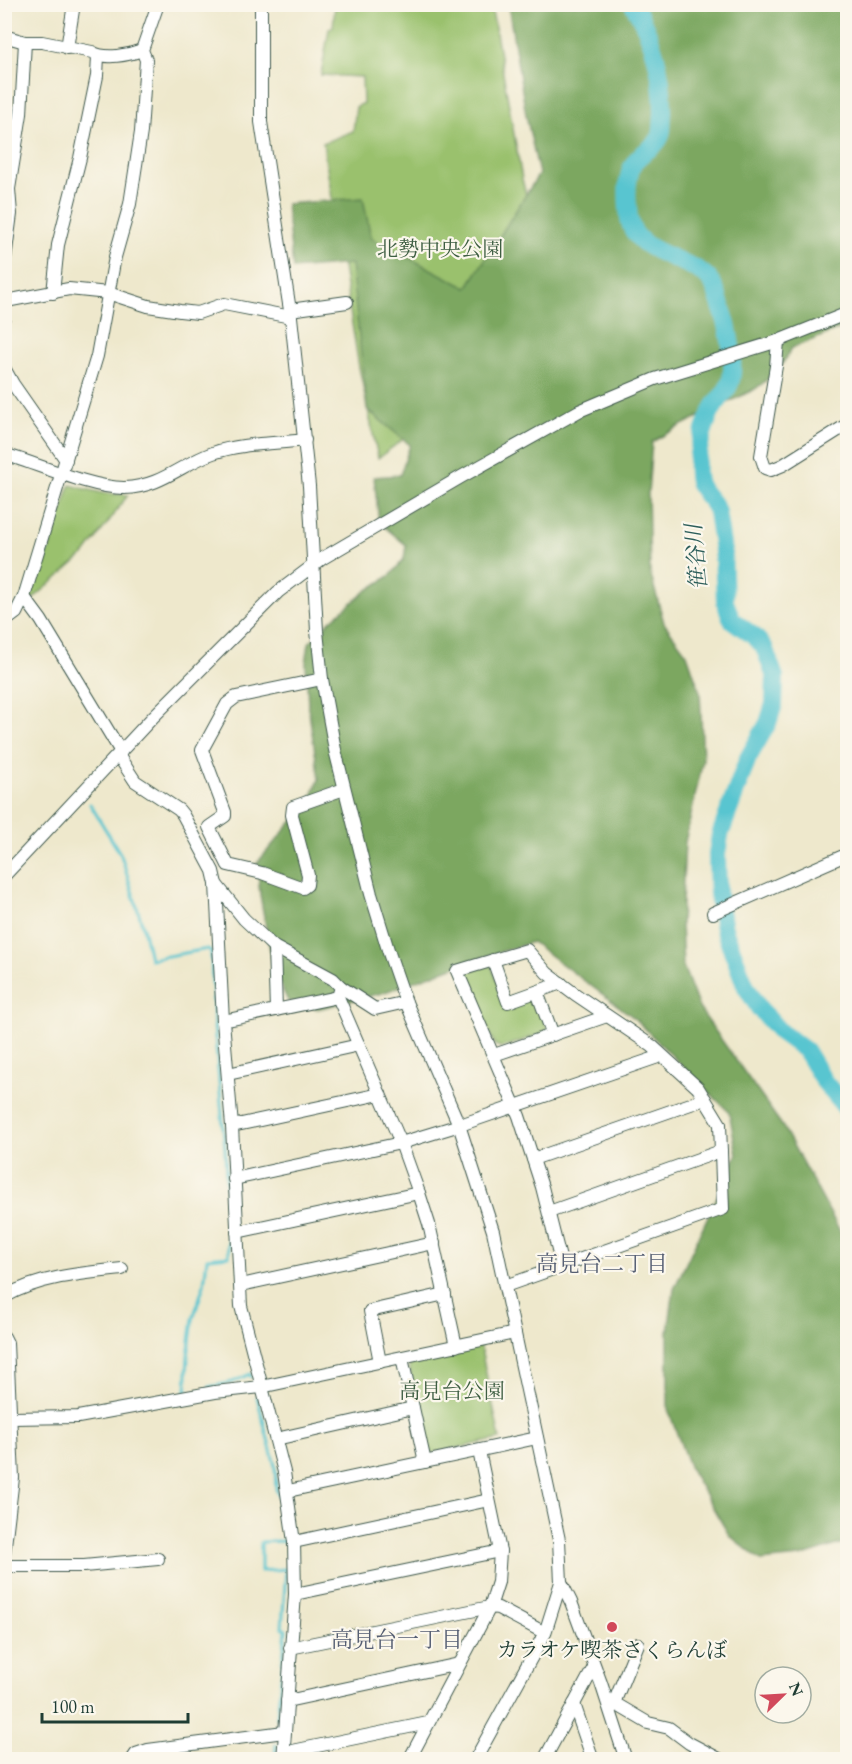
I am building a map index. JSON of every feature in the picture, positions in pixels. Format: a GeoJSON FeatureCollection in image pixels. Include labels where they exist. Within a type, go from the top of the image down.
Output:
{"type":"FeatureCollection","features":[{"type":"Feature","properties":{"kind":"street"},"geometry":{"type":"LineString","coordinates":[[67,48],[74,4]]}},
{"type":"Feature","properties":{"kind":"street"},"geometry":{"type":"LineString","coordinates":[[4,622],[16,613],[24,597],[97,356],[115,257],[129,213],[141,132],[146,60],[142,50],[158,4]]}},
{"type":"Feature","properties":{"kind":"street"},"geometry":{"type":"LineString","coordinates":[[261,4],[261,123],[291,313],[305,440],[322,679],[344,789],[374,904],[406,1002],[459,1125],[493,1231],[559,1540],[561,1582],[545,1633],[476,1760]]}},
{"type":"Feature","properties":{"kind":"street"},"geometry":{"type":"LineString","coordinates":[[4,36],[25,42],[42,42],[92,52],[98,56],[133,54],[142,50]]}},
{"type":"Feature","properties":{"kind":"street"},"geometry":{"type":"LineString","coordinates":[[4,266],[11,214],[9,189],[21,114],[25,42]]}},
{"type":"Feature","properties":{"kind":"street"},"geometry":{"type":"LineString","coordinates":[[52,293],[58,245],[80,159],[97,76],[98,56]]}},
{"type":"Feature","properties":{"kind":"street"},"geometry":{"type":"LineString","coordinates":[[4,317],[5,298],[69,289],[108,293],[148,306],[198,313],[225,304],[291,313],[347,302]]}},
{"type":"Feature","properties":{"kind":"street"},"geometry":{"type":"LineString","coordinates":[[4,876],[154,716],[278,592],[322,558],[579,411],[655,379],[778,341],[848,314]]}},
{"type":"Feature","properties":{"kind":"street"},"geometry":{"type":"LineString","coordinates":[[778,341],[776,366],[760,456],[765,468],[771,470],[783,465],[848,424]]}},
{"type":"Feature","properties":{"kind":"street"},"geometry":{"type":"LineString","coordinates":[[4,368],[66,460]]}},
{"type":"Feature","properties":{"kind":"street"},"geometry":{"type":"LineString","coordinates":[[4,454],[105,485],[136,487],[156,483],[222,450],[305,440]]}},
{"type":"Feature","properties":{"kind":"street"},"geometry":{"type":"LineString","coordinates":[[24,597],[41,620],[135,781],[183,815],[213,871],[216,884],[241,1305],[288,1491],[294,1542],[295,1594],[283,1756],[428,1723]]}},
{"type":"Feature","properties":{"kind":"street"},"geometry":{"type":"LineString","coordinates":[[322,679],[236,697],[227,704],[202,750],[225,812],[222,820],[208,827],[228,865],[262,873],[303,888],[307,885],[308,875],[292,815],[293,807],[344,789]]}},
{"type":"Feature","properties":{"kind":"street"},"geometry":{"type":"LineString","coordinates":[[712,913],[848,854]]}},
{"type":"Feature","properties":{"kind":"street"},"geometry":{"type":"LineString","coordinates":[[216,884],[243,919],[274,947],[333,979],[401,1143],[419,1193],[434,1243],[456,1346]]}},
{"type":"Feature","properties":{"kind":"street"},"geometry":{"type":"LineString","coordinates":[[274,947],[276,1010]]}},
{"type":"Feature","properties":{"kind":"street"},"geometry":{"type":"LineString","coordinates":[[504,1286],[562,1266],[723,1209],[720,1124],[698,1088],[652,1046],[540,967],[527,950],[457,971],[515,1107],[549,1212],[562,1266]]}},
{"type":"Feature","properties":{"kind":"street"},"geometry":{"type":"LineString","coordinates":[[493,960],[508,1002],[561,983]]}},
{"type":"Feature","properties":{"kind":"street"},"geometry":{"type":"LineString","coordinates":[[223,1021],[276,1010],[339,992],[375,1009],[406,1002]]}},
{"type":"Feature","properties":{"kind":"street"},"geometry":{"type":"LineString","coordinates":[[537,992],[553,1035]]}},
{"type":"Feature","properties":{"kind":"street"},"geometry":{"type":"LineString","coordinates":[[494,1055],[607,1016]]}},
{"type":"Feature","properties":{"kind":"street"},"geometry":{"type":"LineString","coordinates":[[228,1074],[359,1046]]}},
{"type":"Feature","properties":{"kind":"street"},"geometry":{"type":"LineString","coordinates":[[234,1179],[401,1143],[515,1107],[662,1056]]}},
{"type":"Feature","properties":{"kind":"street"},"geometry":{"type":"LineString","coordinates":[[232,1126],[380,1094]]}},
{"type":"Feature","properties":{"kind":"street"},"geometry":{"type":"LineString","coordinates":[[533,1159],[705,1099]]}},
{"type":"Feature","properties":{"kind":"street"},"geometry":{"type":"LineString","coordinates":[[549,1212],[721,1151]]}},
{"type":"Feature","properties":{"kind":"street"},"geometry":{"type":"LineString","coordinates":[[237,1232],[419,1193]]}},
{"type":"Feature","properties":{"kind":"street"},"geometry":{"type":"LineString","coordinates":[[241,1285],[434,1243]]}},
{"type":"Feature","properties":{"kind":"street"},"geometry":{"type":"LineString","coordinates":[[4,1297],[16,1290],[56,1278],[122,1269]]}},
{"type":"Feature","properties":{"kind":"street"},"geometry":{"type":"LineString","coordinates":[[380,1362],[370,1311],[445,1294]]}},
{"type":"Feature","properties":{"kind":"street"},"geometry":{"type":"LineString","coordinates":[[9,1413],[78,1417],[215,1392],[261,1387],[515,1333]]}},
{"type":"Feature","properties":{"kind":"street"},"geometry":{"type":"LineString","coordinates":[[4,1337],[7,1342],[13,1478],[5,1548]]}},
{"type":"Feature","properties":{"kind":"street"},"geometry":{"type":"LineString","coordinates":[[402,1358],[425,1462]]}},
{"type":"Feature","properties":{"kind":"street"},"geometry":{"type":"LineString","coordinates":[[276,1439],[413,1408]]}},
{"type":"Feature","properties":{"kind":"street"},"geometry":{"type":"LineString","coordinates":[[288,1491],[537,1438]]}},
{"type":"Feature","properties":{"kind":"street"},"geometry":{"type":"LineString","coordinates":[[409,1760],[489,1607],[498,1582],[500,1551],[479,1450]]}},
{"type":"Feature","properties":{"kind":"street"},"geometry":{"type":"LineString","coordinates":[[294,1542],[489,1500]]}},
{"type":"Feature","properties":{"kind":"street"},"geometry":{"type":"LineString","coordinates":[[295,1594],[500,1551]]}},
{"type":"Feature","properties":{"kind":"street"},"geometry":{"type":"LineString","coordinates":[[4,1566],[84,1566],[158,1559]]}},
{"type":"Feature","properties":{"kind":"street"},"geometry":{"type":"LineString","coordinates":[[561,1582],[611,1705],[626,1760]]}},
{"type":"Feature","properties":{"kind":"street"},"geometry":{"type":"LineString","coordinates":[[290,1648],[489,1607],[498,1608],[545,1633]]}},
{"type":"Feature","properties":{"kind":"street"},"geometry":{"type":"LineString","coordinates":[[611,1705],[638,1644]]}},
{"type":"Feature","properties":{"kind":"street"},"geometry":{"type":"LineString","coordinates":[[287,1701],[459,1664]]}},
{"type":"Feature","properties":{"kind":"street"},"geometry":{"type":"LineString","coordinates":[[544,1760],[594,1667]]}},
{"type":"Feature","properties":{"kind":"street"},"geometry":{"type":"LineString","coordinates":[[574,1704],[593,1760]]}},
{"type":"Feature","properties":{"kind":"street"},"geometry":{"type":"LineString","coordinates":[[611,1705],[648,1723],[669,1728],[689,1743],[721,1760]]}},
{"type":"Feature","properties":{"kind":"street"},"geometry":{"type":"LineString","coordinates":[[132,1760],[136,1754],[148,1750],[284,1732]]}},
{"type":"Feature","properties":{"kind":"green space","name":"北勢中央公園"},"geometry":{"type":"Polygon","coordinates":[[[335,5],[491,5],[529,207],[413,432],[378,458],[359,367],[323,143],[353,131],[356,107],[363,103],[362,77],[321,75],[329,29],[333,27],[335,5]]]}},
{"type":"Feature","properties":{"kind":"green space"},"geometry":{"type":"Polygon","coordinates":[[[508,5],[847,5],[847,326],[792,348],[778,371],[755,389],[652,442],[648,493],[650,572],[664,623],[687,654],[700,692],[703,760],[685,842],[681,924],[683,966],[699,1008],[783,1127],[847,1244],[847,1542],[800,1557],[761,1561],[729,1535],[690,1469],[668,1409],[668,1332],[674,1289],[737,1154],[729,1112],[633,1017],[532,942],[464,963],[382,993],[318,1009],[288,1001],[274,972],[260,895],[257,863],[308,805],[319,779],[308,706],[306,663],[309,643],[331,620],[366,591],[391,575],[404,559],[406,545],[379,522],[374,477],[400,475],[410,445],[367,409],[351,264],[293,269],[286,204],[363,198],[371,238],[467,288],[539,174],[526,115],[508,5]]]}},
{"type":"Feature","properties":{"kind":"green space"},"geometry":{"type":"Polygon","coordinates":[[[70,485],[102,493],[128,495],[85,554],[28,603],[27,600],[44,566],[70,485]]]}},
{"type":"Feature","properties":{"kind":"green space"},"geometry":{"type":"Polygon","coordinates":[[[491,965],[505,1005],[534,995],[549,1031],[502,1048],[495,1045],[465,978],[469,971],[491,965]]]}},
{"type":"Feature","properties":{"kind":"green space","name":"高見台公園"},"geometry":{"type":"Polygon","coordinates":[[[480,1345],[500,1439],[433,1453],[427,1450],[409,1366],[412,1360],[480,1345]]]}},
{"type":"Feature","properties":{"kind":"waterway","name":"笹谷川"},"geometry":{"type":"LineString","coordinates":[[633,4],[647,30],[656,57],[663,113],[662,132],[659,139],[639,157],[631,170],[628,186],[629,218],[634,231],[642,241],[653,249],[704,274],[714,286],[725,316],[732,354],[731,380],[714,407],[700,443],[697,463],[698,481],[717,512],[723,551],[725,602],[732,620],[755,637],[764,647],[775,677],[774,704],[768,723],[748,758],[720,835],[717,854],[718,894],[724,929],[746,987],[759,1008],[780,1032],[805,1050],[823,1080],[848,1111]]}},
{"type":"Feature","properties":{"kind":"waterway"},"geometry":{"type":"LineString","coordinates":[[36,578],[56,513]]}},
{"type":"Feature","properties":{"kind":"waterway"},"geometry":{"type":"LineString","coordinates":[[90,804],[121,855],[143,927],[150,959],[208,949],[211,951],[214,1024],[225,1149],[229,1256],[207,1258],[204,1284],[193,1319],[188,1356],[186,1391],[188,1391]]}},
{"type":"Feature","properties":{"kind":"waterway"},"geometry":{"type":"LineString","coordinates":[[209,1387],[233,1382],[250,1374],[251,1377]]}},
{"type":"Feature","properties":{"kind":"waterway"},"geometry":{"type":"LineString","coordinates":[[257,1397],[275,1466],[276,1489],[285,1541],[261,1542],[261,1571],[286,1569],[282,1628],[286,1630],[277,1718]]}},
{"type":"Feature","properties":{"kind":"waterway"},"geometry":{"type":"LineString","coordinates":[[275,1760],[276,1745]]}},
{"type":"Feature","properties":{"kind":"place","name":"カラオケ喫茶さくらんぼ"},"geometry":{"type":"Point","coordinates":[612,1627]}},
{"type":"Feature","properties":{"kind":"district","name":"高見台二丁目"},"geometry":{"type":"Point","coordinates":[602,1263]}},
{"type":"Feature","properties":{"kind":"district","name":"高見台一丁目"},"geometry":{"type":"Point","coordinates":[397,1639]}}]}
